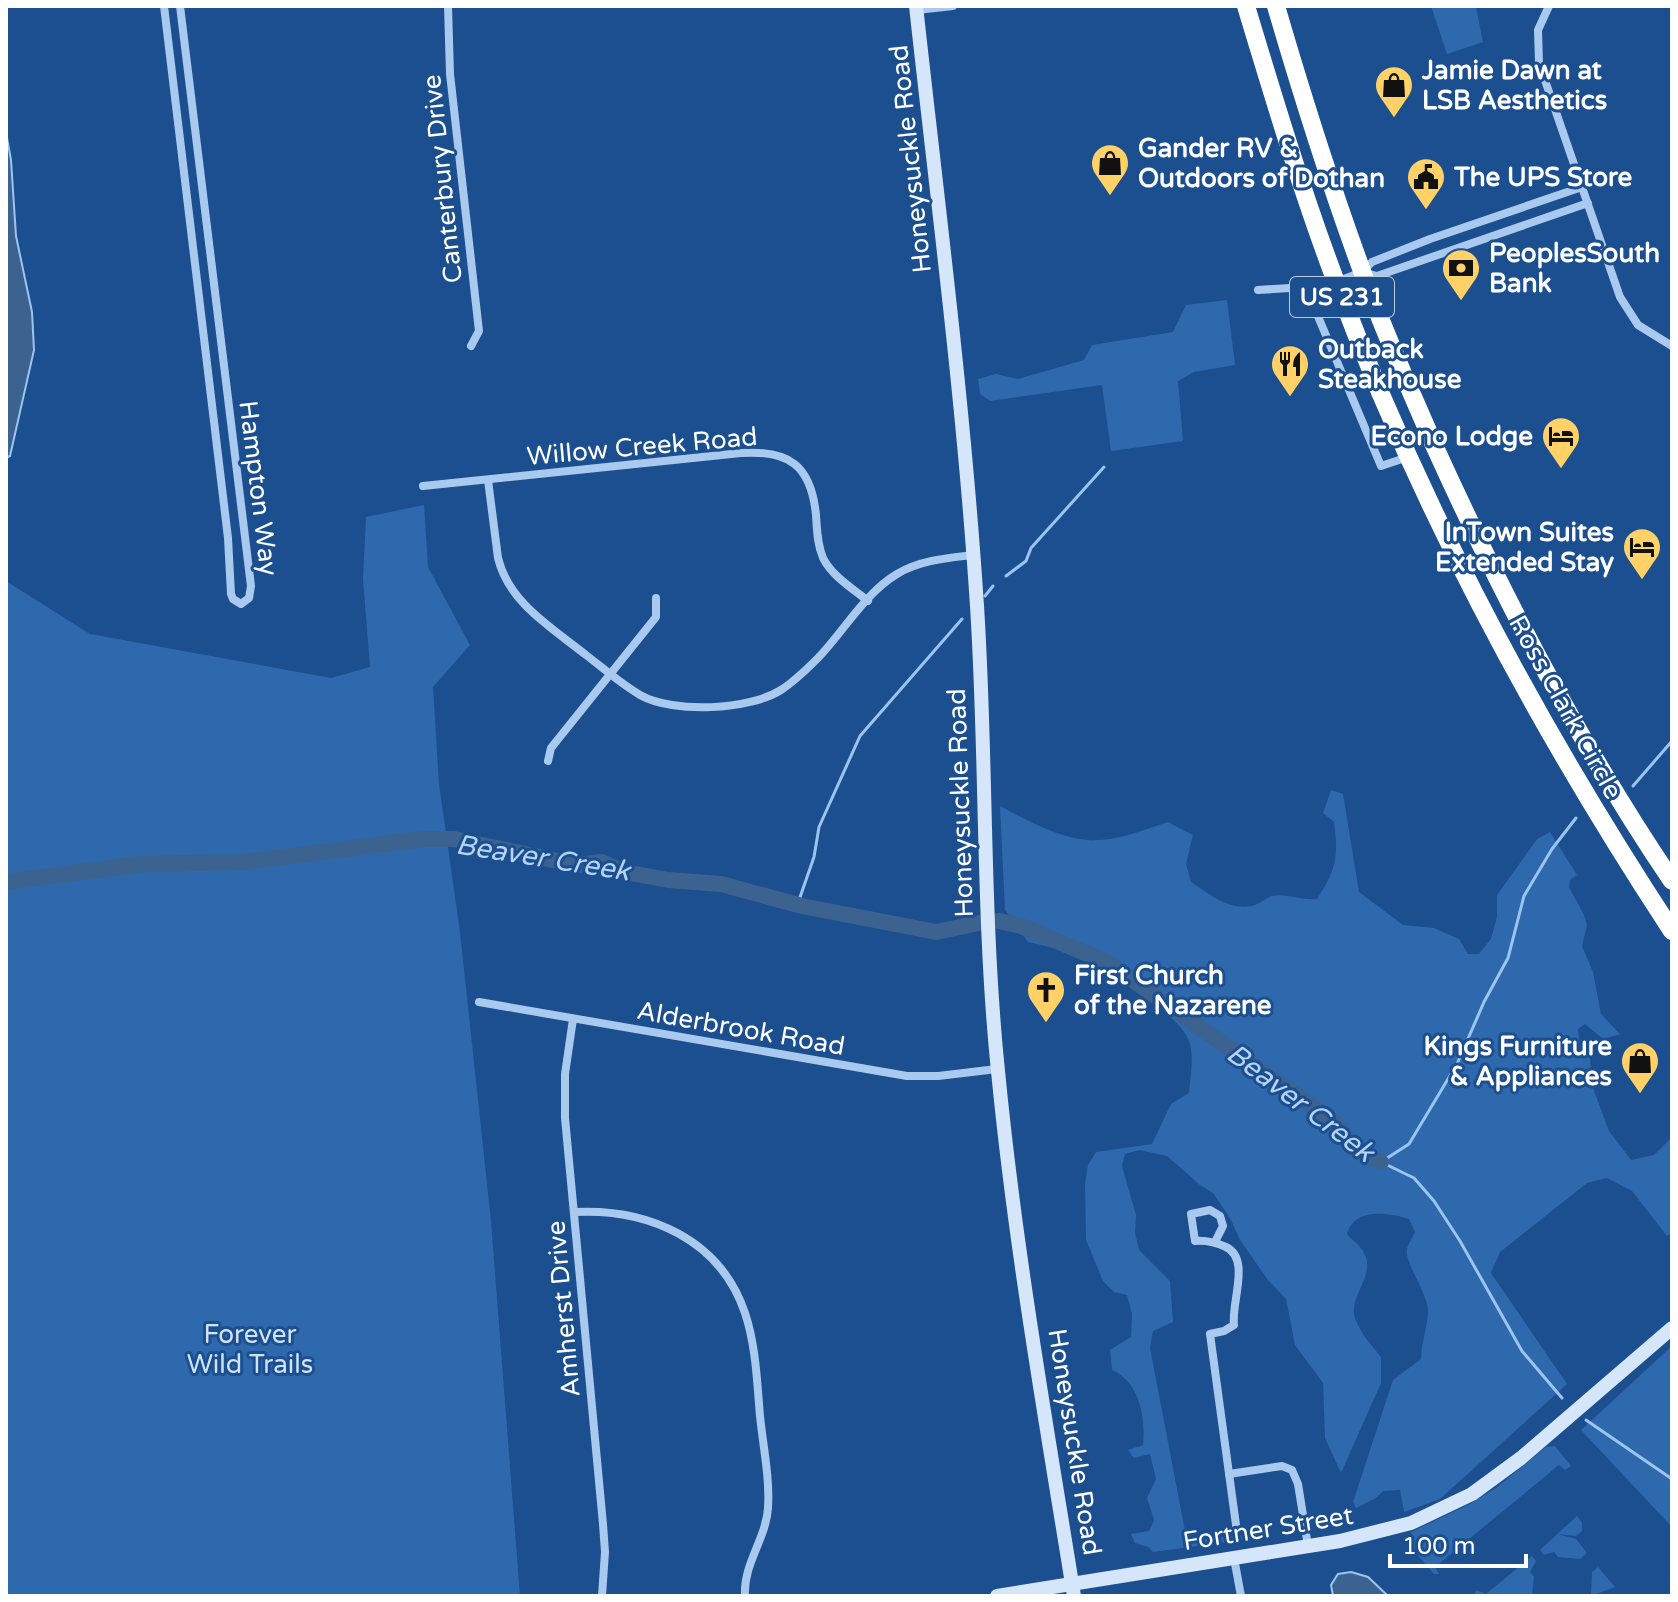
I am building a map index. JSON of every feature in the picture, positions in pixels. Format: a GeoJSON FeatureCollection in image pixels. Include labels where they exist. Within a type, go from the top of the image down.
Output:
{"type":"FeatureCollection","features":[{"type":"Feature","properties":{"kind":"highway","name":"Ross Clark Circle"},"geometry":{"type":"LineString","coordinates":[[1246,6],[1286,139],[1336,282],[1408,457],[1510,663],[1608,833],[1672,931]]}},
{"type":"Feature","properties":{"kind":"highway","name":"Ross Clark Circle"},"geometry":{"type":"LineString","coordinates":[[1276,6],[1325,166],[1362,272],[1453,487],[1576,724],[1672,881]]}},
{"type":"Feature","properties":{"kind":"highway"},"geometry":{"type":"LineString","coordinates":[[1510,663],[1532,678],[1549,675]]}},
{"type":"Feature","properties":{"kind":"highway"},"geometry":{"type":"LineString","coordinates":[[1533,704],[1545,703],[1576,724]]}},
{"type":"Feature","properties":{"kind":"main road","name":"Honeysuckle Road"},"geometry":{"type":"LineString","coordinates":[[916,8],[957,363],[973,555],[997,1069],[1073,1590]]}},
{"type":"Feature","properties":{"kind":"main road","name":"Fortner Street"},"geometry":{"type":"LineString","coordinates":[[997,1596],[1073,1590],[1308,1546],[1394,1529],[1434,1514],[1472,1494],[1521,1458],[1672,1328]]}},
{"type":"Feature","properties":{"kind":"street","name":"Hampton Way"},"geometry":{"type":"LineString","coordinates":[[164,6],[228,538],[231,594],[241,604],[249,598],[251,586],[180,6]]}},
{"type":"Feature","properties":{"kind":"street","name":"Canterbury Drive"},"geometry":{"type":"LineString","coordinates":[[448,6],[451,86],[479,331],[471,346]]}},
{"type":"Feature","properties":{"kind":"street"},"geometry":{"type":"LineString","coordinates":[[916,8],[953,6]]}},
{"type":"Feature","properties":{"kind":"street"},"geometry":{"type":"LineString","coordinates":[[1549,6],[1538,30],[1539,63],[1582,187],[1626,308],[1646,333],[1672,346]]}},
{"type":"Feature","properties":{"kind":"street"},"geometry":{"type":"LineString","coordinates":[[1258,290],[1306,288],[1336,282],[1362,272],[1372,262],[1430,239],[1582,187]]}},
{"type":"Feature","properties":{"kind":"street"},"geometry":{"type":"LineString","coordinates":[[1362,272],[1377,276],[1588,203]]}},
{"type":"Feature","properties":{"kind":"street"},"geometry":{"type":"LineString","coordinates":[[1306,288],[1381,466],[1408,457]]}},
{"type":"Feature","properties":{"kind":"street","name":"Willow Creek Road"},"geometry":{"type":"LineString","coordinates":[[423,486],[741,453],[773,454],[796,464],[805,474],[813,494],[818,543],[825,562],[868,601]]}},
{"type":"Feature","properties":{"kind":"street"},"geometry":{"type":"LineString","coordinates":[[488,480],[498,558],[506,582],[534,614],[640,695],[655,701],[706,707],[748,702],[781,690],[799,676],[884,584],[904,570],[943,558],[973,555]]}},
{"type":"Feature","properties":{"kind":"street"},"geometry":{"type":"LineString","coordinates":[[548,761],[551,748],[656,617],[656,598]]}},
{"type":"Feature","properties":{"kind":"street","name":"Alderbrook Road"},"geometry":{"type":"LineString","coordinates":[[479,1002],[907,1076],[938,1076],[997,1069]]}},
{"type":"Feature","properties":{"kind":"street","name":"Amherst Drive"},"geometry":{"type":"LineString","coordinates":[[573,1019],[564,1096],[603,1524],[602,1596]]}},
{"type":"Feature","properties":{"kind":"street"},"geometry":{"type":"LineString","coordinates":[[1215,1242],[1223,1226],[1220,1216],[1210,1210],[1191,1214],[1195,1241],[1215,1242],[1232,1250],[1240,1265],[1232,1310],[1234,1325],[1210,1334],[1236,1525]]}},
{"type":"Feature","properties":{"kind":"street"},"geometry":{"type":"LineString","coordinates":[[574,1212],[632,1215],[666,1227],[704,1251],[738,1296],[753,1345],[768,1495],[766,1520],[746,1575],[745,1596]]}},
{"type":"Feature","properties":{"kind":"street"},"geometry":{"type":"LineString","coordinates":[[1229,1474],[1282,1466],[1292,1470],[1298,1484],[1308,1546]]}},
{"type":"Feature","properties":{"kind":"street"},"geometry":{"type":"LineString","coordinates":[[1234,1558],[1241,1596]]}},
{"type":"Feature","properties":{"kind":"green space"},"geometry":{"type":"Polygon","coordinates":[[[1431,6],[1476,6],[1483,42],[1447,54],[1431,6]]]}},
{"type":"Feature","properties":{"kind":"green space"},"geometry":{"type":"Polygon","coordinates":[[[1227,300],[1235,365],[1194,372],[1178,381],[1183,441],[1111,451],[1102,385],[990,401],[980,394],[978,379],[996,374],[1018,379],[1084,360],[1092,345],[1173,332],[1186,305],[1227,300]]]}},
{"type":"Feature","properties":{"kind":"green space","name":"Forever Wild Trails"},"geometry":{"type":"Polygon","coordinates":[[[424,505],[428,567],[470,645],[433,687],[439,784],[460,932],[491,1221],[520,1596],[6,1596],[6,581],[90,634],[331,678],[370,667],[363,579],[366,517],[424,505]]]}},
{"type":"Feature","properties":{"kind":"green space"},"geometry":{"type":"Polygon","coordinates":[[[1331,790],[1343,794],[1359,892],[1403,925],[1434,928],[1459,939],[1468,954],[1479,954],[1491,939],[1497,917],[1497,895],[1537,839],[1550,832],[1577,875],[1570,880],[1569,887],[1587,925],[1582,946],[1593,972],[1601,1014],[1620,1034],[1603,1039],[1585,1024],[1578,1029],[1579,1039],[1590,1058],[1593,1088],[1609,1131],[1631,1160],[1654,1155],[1672,1137],[1672,1233],[1667,1236],[1632,1191],[1607,1178],[1587,1183],[1500,1252],[1491,1273],[1567,1384],[1440,1499],[1404,1512],[1400,1490],[1383,1491],[1356,1508],[1353,1502],[1393,1380],[1421,1359],[1428,1309],[1407,1254],[1415,1232],[1409,1219],[1372,1214],[1357,1220],[1347,1234],[1361,1248],[1367,1261],[1354,1314],[1361,1331],[1381,1357],[1381,1383],[1341,1473],[1325,1438],[1323,1383],[1295,1345],[1286,1299],[1268,1280],[1240,1240],[1213,1193],[1167,1156],[1140,1150],[1125,1154],[1122,1166],[1136,1215],[1135,1233],[1139,1250],[1170,1281],[1173,1322],[1153,1331],[1150,1348],[1186,1536],[1207,1539],[1264,1532],[1264,1537],[1153,1552],[1135,1543],[1131,1534],[1149,1531],[1154,1520],[1147,1498],[1156,1479],[1150,1454],[1134,1458],[1128,1450],[1143,1445],[1142,1412],[1129,1383],[1112,1370],[1110,1350],[1131,1337],[1132,1314],[1127,1295],[1114,1292],[1103,1281],[1086,1240],[1085,1184],[1088,1165],[1096,1152],[1152,1144],[1171,1104],[1189,1093],[1190,1044],[1172,1018],[1136,990],[1078,957],[1028,942],[1005,910],[1000,806],[1053,832],[1088,840],[1119,837],[1168,822],[1193,835],[1186,864],[1191,882],[1221,901],[1246,907],[1278,895],[1317,899],[1332,871],[1336,854],[1334,822],[1323,813],[1331,790]]]}},
{"type":"Feature","properties":{"kind":"green space"},"geometry":{"type":"Polygon","coordinates":[[[1672,1346],[1672,1527],[1581,1430],[1672,1346]]]}},
{"type":"Feature","properties":{"kind":"green space"},"geometry":{"type":"Polygon","coordinates":[[[1555,1446],[1571,1466],[1565,1470],[1559,1465],[1435,1567],[1439,1574],[1434,1574],[1408,1544],[1411,1532],[1470,1504],[1496,1488],[1546,1447],[1555,1446]]]}},
{"type":"Feature","properties":{"kind":"green space"},"geometry":{"type":"Polygon","coordinates":[[[1577,1516],[1582,1523],[1582,1531],[1576,1536],[1558,1534],[1576,1539],[1587,1553],[1580,1559],[1558,1557],[1554,1552],[1544,1555],[1540,1550],[1577,1516]]]}},
{"type":"Feature","properties":{"kind":"green space"},"geometry":{"type":"Polygon","coordinates":[[[1532,1556],[1536,1561],[1530,1572],[1534,1577],[1532,1596],[1474,1596],[1476,1590],[1486,1594],[1532,1556]]]}},
{"type":"Feature","properties":{"kind":"green space"},"geometry":{"type":"Polygon","coordinates":[[[1598,1567],[1615,1587],[1591,1596],[1592,1572],[1598,1567]]]}},
{"type":"Feature","properties":{"kind":"shaded area"},"geometry":{"type":"Polygon","coordinates":[[[6,132],[16,236],[32,312],[34,350],[10,456],[6,458],[6,132]]]}},
{"type":"Feature","properties":{"kind":"shaded area"},"geometry":{"type":"Polygon","coordinates":[[[1351,1572],[1368,1577],[1388,1596],[1333,1596],[1331,1585],[1338,1574],[1351,1572]]]}},
{"type":"Feature","properties":{"kind":"waterway"},"geometry":{"type":"LineString","coordinates":[[1006,576],[1026,561],[1031,548],[1104,467]]}},
{"type":"Feature","properties":{"kind":"waterway"},"geometry":{"type":"LineString","coordinates":[[985,596],[993,586]]}},
{"type":"Feature","properties":{"kind":"waterway"},"geometry":{"type":"LineString","coordinates":[[798,903],[814,857],[819,827],[860,736],[962,619]]}},
{"type":"Feature","properties":{"kind":"waterway"},"geometry":{"type":"LineString","coordinates":[[1633,786],[1672,741]]}},
{"type":"Feature","properties":{"kind":"waterway"},"geometry":{"type":"LineString","coordinates":[[1381,1162],[1409,1144],[1457,1064],[1484,1002],[1508,958],[1524,896],[1552,849],[1576,818]]}},
{"type":"Feature","properties":{"kind":"waterway","name":"Beaver Creek"},"geometry":{"type":"LineString","coordinates":[[6,882],[142,864],[244,862],[422,839],[454,839],[577,865],[601,862],[625,872],[668,880],[721,884],[802,906],[936,932],[979,923]]}},
{"type":"Feature","properties":{"kind":"waterway","name":"Beaver Creek"},"geometry":{"type":"LineString","coordinates":[[999,921],[1021,926],[1107,962],[1337,1124],[1356,1151],[1381,1162]]}},
{"type":"Feature","properties":{"kind":"waterway","name":"Beaver Creek"},"geometry":{"type":"LineString","coordinates":[[1381,1162],[1414,1178],[1434,1201],[1522,1351],[1562,1398]]}},
{"type":"Feature","properties":{"kind":"waterway","name":"Beaver Creek"},"geometry":{"type":"LineString","coordinates":[[1586,1420],[1672,1479]]}},
{"type":"Feature","properties":{"kind":"place","name":"Jamie Dawn at LSB Aesthetics"},"geometry":{"type":"Point","coordinates":[1394,119]}},
{"type":"Feature","properties":{"kind":"place","name":"Gander RV & Outdoors of Dothan"},"geometry":{"type":"Point","coordinates":[1110,197]}},
{"type":"Feature","properties":{"kind":"place","name":"The UPS Store"},"geometry":{"type":"Point","coordinates":[1426,211]}},
{"type":"Feature","properties":{"kind":"place","name":"PeoplesSouth Bank"},"geometry":{"type":"Point","coordinates":[1461,302]}},
{"type":"Feature","properties":{"kind":"place","name":"Outback Steakhouse"},"geometry":{"type":"Point","coordinates":[1290,398]}},
{"type":"Feature","properties":{"kind":"place","name":"Econo Lodge"},"geometry":{"type":"Point","coordinates":[1561,470]}},
{"type":"Feature","properties":{"kind":"place","name":"InTown Suites Extended Stay"},"geometry":{"type":"Point","coordinates":[1642,581]}},
{"type":"Feature","properties":{"kind":"place","name":"First Church of the Nazarene"},"geometry":{"type":"Point","coordinates":[1046,1024]}},
{"type":"Feature","properties":{"kind":"place","name":"Kings Furniture & Appliances"},"geometry":{"type":"Point","coordinates":[1640,1095]}}]}
